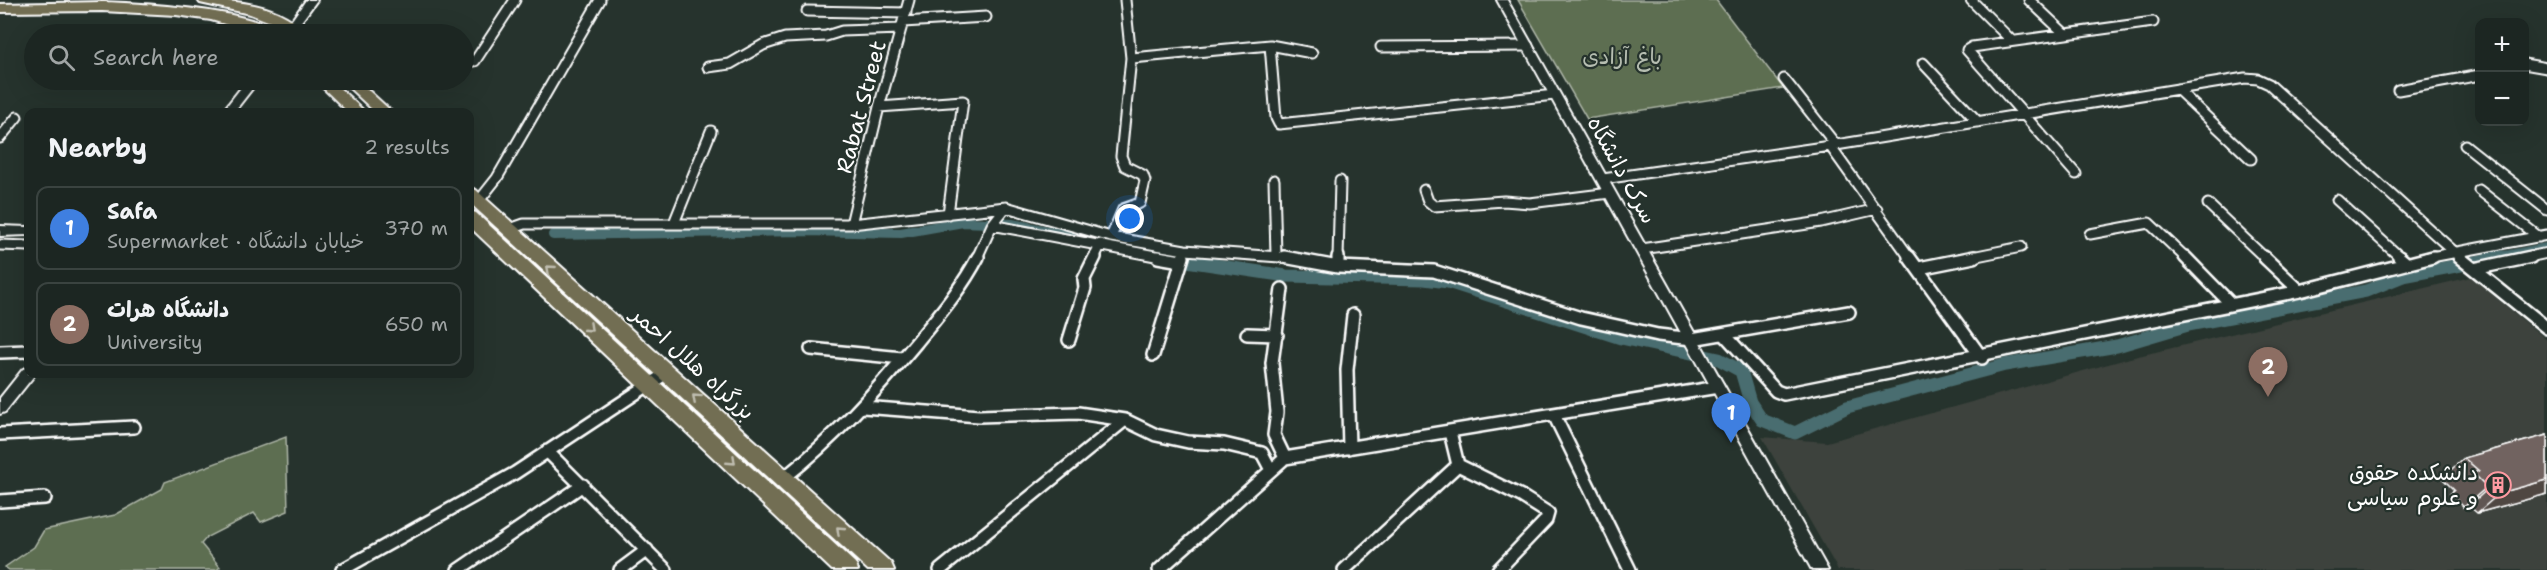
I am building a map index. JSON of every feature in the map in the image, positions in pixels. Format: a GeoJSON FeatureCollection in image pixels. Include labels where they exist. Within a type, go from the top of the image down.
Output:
{"type":"FeatureCollection","features":[{"type":"Feature","properties":{"kind":"highway"},"geometry":{"type":"LineString","coordinates":[[205,0],[254,10],[279,24]]}},
{"type":"Feature","properties":{"kind":"highway"},"geometry":{"type":"LineString","coordinates":[[0,8],[76,3],[181,6],[210,11],[244,24]]}},
{"type":"Feature","properties":{"kind":"highway"},"geometry":{"type":"LineString","coordinates":[[333,90],[353,108]]}},
{"type":"Feature","properties":{"kind":"highway"},"geometry":{"type":"LineString","coordinates":[[359,90],[380,108]]}},
{"type":"Feature","properties":{"kind":"highway","name":"بزرگراه هلال احمر"},"geometry":{"type":"LineString","coordinates":[[474,205],[507,230],[668,372],[883,570]]}},
{"type":"Feature","properties":{"kind":"highway","name":"بزرگراه هلال احمر"},"geometry":{"type":"LineString","coordinates":[[474,206],[650,384],[847,570]]}},
{"type":"Feature","properties":{"kind":"street"},"geometry":{"type":"LineString","coordinates":[[298,24],[312,0]]}},
{"type":"Feature","properties":{"kind":"street"},"geometry":{"type":"LineString","coordinates":[[475,62],[515,0]]}},
{"type":"Feature","properties":{"kind":"street"},"geometry":{"type":"LineString","coordinates":[[474,202],[497,178],[600,0]]}},
{"type":"Feature","properties":{"kind":"street","name":"Rabat Street"},"geometry":{"type":"LineString","coordinates":[[851,224],[879,107],[909,0]]}},
{"type":"Feature","properties":{"kind":"street"},"geometry":{"type":"LineString","coordinates":[[1111,237],[1123,209],[1140,203],[1145,181],[1143,175],[1125,166],[1121,156],[1132,58],[1131,27],[1125,0]]}},
{"type":"Feature","properties":{"kind":"street","name":"سرک دانشگاه"},"geometry":{"type":"LineString","coordinates":[[1502,0],[1820,570]]}},
{"type":"Feature","properties":{"kind":"street"},"geometry":{"type":"LineString","coordinates":[[1971,0],[2012,41]]}},
{"type":"Feature","properties":{"kind":"street"},"geometry":{"type":"LineString","coordinates":[[2029,0],[2065,34]]}},
{"type":"Feature","properties":{"kind":"street"},"geometry":{"type":"LineString","coordinates":[[807,11],[903,21]]}},
{"type":"Feature","properties":{"kind":"street"},"geometry":{"type":"LineString","coordinates":[[708,67],[730,64],[763,45],[785,38],[826,36],[842,31],[903,21],[986,17]]}},
{"type":"Feature","properties":{"kind":"street"},"geometry":{"type":"LineString","coordinates":[[2076,174],[1967,50],[1972,47],[2153,22]]}},
{"type":"Feature","properties":{"kind":"street"},"geometry":{"type":"LineString","coordinates":[[1132,58],[1270,45],[1312,53]]}},
{"type":"Feature","properties":{"kind":"street"},"geometry":{"type":"LineString","coordinates":[[1270,45],[1276,118],[1279,124],[1556,95]]}},
{"type":"Feature","properties":{"kind":"street"},"geometry":{"type":"LineString","coordinates":[[1381,47],[1528,46]]}},
{"type":"Feature","properties":{"kind":"street"},"geometry":{"type":"LineString","coordinates":[[1923,63],[1978,122]]}},
{"type":"Feature","properties":{"kind":"street"},"geometry":{"type":"LineString","coordinates":[[2529,63],[2547,68]]}},
{"type":"Feature","properties":{"kind":"street"},"geometry":{"type":"LineString","coordinates":[[2398,90],[2475,76]]}},
{"type":"Feature","properties":{"kind":"street"},"geometry":{"type":"LineString","coordinates":[[1784,78],[1982,358]]}},
{"type":"Feature","properties":{"kind":"street"},"geometry":{"type":"LineString","coordinates":[[1603,179],[1833,145],[2245,78],[2258,79],[2269,84],[2458,256],[2547,328]]}},
{"type":"Feature","properties":{"kind":"street"},"geometry":{"type":"LineString","coordinates":[[2177,89],[2251,159]]}},
{"type":"Feature","properties":{"kind":"street"},"geometry":{"type":"LineString","coordinates":[[231,108],[245,90]]}},
{"type":"Feature","properties":{"kind":"street"},"geometry":{"type":"LineString","coordinates":[[879,107],[963,101],[948,214]]}},
{"type":"Feature","properties":{"kind":"street"},"geometry":{"type":"LineString","coordinates":[[0,138],[17,117]]}},
{"type":"Feature","properties":{"kind":"street"},"geometry":{"type":"LineString","coordinates":[[674,224],[711,131]]}},
{"type":"Feature","properties":{"kind":"street"},"geometry":{"type":"LineString","coordinates":[[2465,145],[2547,210]]}},
{"type":"Feature","properties":{"kind":"street"},"geometry":{"type":"LineString","coordinates":[[1274,180],[1276,255]]}},
{"type":"Feature","properties":{"kind":"street"},"geometry":{"type":"LineString","coordinates":[[1338,267],[1340,181]]}},
{"type":"Feature","properties":{"kind":"street"},"geometry":{"type":"LineString","coordinates":[[1424,190],[1428,201],[1434,206],[1504,201],[1530,203],[1610,192]]}},
{"type":"Feature","properties":{"kind":"street"},"geometry":{"type":"LineString","coordinates":[[2479,190],[2543,236]]}},
{"type":"Feature","properties":{"kind":"street"},"geometry":{"type":"LineString","coordinates":[[2337,200],[2405,262]]}},
{"type":"Feature","properties":{"kind":"street"},"geometry":{"type":"LineString","coordinates":[[2208,204],[2301,291]]}},
{"type":"Feature","properties":{"kind":"street"},"geometry":{"type":"LineString","coordinates":[[784,478],[812,456],[863,407],[944,309],[976,260],[992,225],[1006,207]]}},
{"type":"Feature","properties":{"kind":"street"},"geometry":{"type":"LineString","coordinates":[[507,230],[524,224],[851,224],[1006,207],[1111,237],[1185,250],[1276,255],[1338,267],[1434,271],[1606,325],[1658,335],[1697,350],[1725,335],[1850,312]]}},
{"type":"Feature","properties":{"kind":"street"},"geometry":{"type":"LineString","coordinates":[[1642,249],[1821,222],[1877,209]]}},
{"type":"Feature","properties":{"kind":"street"},"geometry":{"type":"LineString","coordinates":[[2090,234],[2149,223],[2154,225],[2231,304]]}},
{"type":"Feature","properties":{"kind":"street"},"geometry":{"type":"LineString","coordinates":[[992,225],[1101,244],[1180,261]]}},
{"type":"Feature","properties":{"kind":"street"},"geometry":{"type":"LineString","coordinates":[[0,231],[24,231]]}},
{"type":"Feature","properties":{"kind":"street"},"geometry":{"type":"LineString","coordinates":[[1725,335],[1776,391],[1785,394],[1982,358],[2301,291],[2405,262],[2458,256],[2543,236]]}},
{"type":"Feature","properties":{"kind":"street"},"geometry":{"type":"LineString","coordinates":[[1069,340],[1085,288],[1084,279],[1101,244]]}},
{"type":"Feature","properties":{"kind":"street"},"geometry":{"type":"LineString","coordinates":[[0,245],[24,246]]}},
{"type":"Feature","properties":{"kind":"street"},"geometry":{"type":"LineString","coordinates":[[1919,268],[2021,247]]}},
{"type":"Feature","properties":{"kind":"street"},"geometry":{"type":"LineString","coordinates":[[1153,355],[1185,250]]}},
{"type":"Feature","properties":{"kind":"street"},"geometry":{"type":"LineString","coordinates":[[2474,269],[2547,253]]}},
{"type":"Feature","properties":{"kind":"street"},"geometry":{"type":"LineString","coordinates":[[1282,289],[1272,363],[1277,412],[1274,435],[1285,458]]}},
{"type":"Feature","properties":{"kind":"street"},"geometry":{"type":"LineString","coordinates":[[1349,448],[1347,370],[1353,315]]}},
{"type":"Feature","properties":{"kind":"street"},"geometry":{"type":"LineString","coordinates":[[1247,334],[1277,335]]}},
{"type":"Feature","properties":{"kind":"street"},"geometry":{"type":"LineString","coordinates":[[811,349],[902,358]]}},
{"type":"Feature","properties":{"kind":"street"},"geometry":{"type":"LineString","coordinates":[[0,352],[24,351]]}},
{"type":"Feature","properties":{"kind":"street"},"geometry":{"type":"LineString","coordinates":[[342,570],[515,473],[668,372]]}},
{"type":"Feature","properties":{"kind":"street"},"geometry":{"type":"LineString","coordinates":[[0,408],[24,378]]}},
{"type":"Feature","properties":{"kind":"street"},"geometry":{"type":"LineString","coordinates":[[1159,570],[1285,458],[1718,387]]}},
{"type":"Feature","properties":{"kind":"street"},"geometry":{"type":"LineString","coordinates":[[863,407],[979,416],[1078,412],[1125,420],[1155,435],[1188,442],[1224,444],[1262,453],[1271,470]]}},
{"type":"Feature","properties":{"kind":"street"},"geometry":{"type":"LineString","coordinates":[[1554,415],[1630,570]]}},
{"type":"Feature","properties":{"kind":"street"},"geometry":{"type":"LineString","coordinates":[[940,570],[1125,420]]}},
{"type":"Feature","properties":{"kind":"street"},"geometry":{"type":"LineString","coordinates":[[0,434],[134,427]]}},
{"type":"Feature","properties":{"kind":"street"},"geometry":{"type":"LineString","coordinates":[[1450,432],[1458,465],[1526,500],[1545,507],[1548,513],[1546,520],[1498,570]]}},
{"type":"Feature","properties":{"kind":"street"},"geometry":{"type":"LineString","coordinates":[[547,451],[666,570]]}},
{"type":"Feature","properties":{"kind":"street"},"geometry":{"type":"LineString","coordinates":[[1344,570],[1458,465]]}},
{"type":"Feature","properties":{"kind":"street"},"geometry":{"type":"LineString","coordinates":[[458,570],[583,485]]}},
{"type":"Feature","properties":{"kind":"street"},"geometry":{"type":"LineString","coordinates":[[0,501],[45,498]]}},
{"type":"Feature","properties":{"kind":"street"},"geometry":{"type":"LineString","coordinates":[[620,570],[647,550]]}},
{"type":"Feature","properties":{"kind":"shaded area"},"geometry":{"type":"Polygon","coordinates":[[[2471,277],[2547,340],[2547,570],[1838,570],[1762,437],[1827,442],[2130,358],[2471,277]]]}},
{"type":"Feature","properties":{"kind":"green space","name":"باغ آزادی"},"geometry":{"type":"Polygon","coordinates":[[[1518,0],[1716,0],[1783,88],[1587,119],[1518,0]]]}},
{"type":"Feature","properties":{"kind":"green space"},"geometry":{"type":"Polygon","coordinates":[[[286,437],[288,511],[261,522],[254,513],[207,537],[201,544],[220,567],[217,570],[9,570],[5,567],[34,547],[44,530],[115,515],[162,489],[165,482],[286,437]]]}},
{"type":"Feature","properties":{"kind":"building"},"geometry":{"type":"Polygon","coordinates":[[[2547,435],[2547,480],[2500,493],[2492,485],[2487,487],[2473,473],[2479,471],[2464,458],[2547,435]]]}},
{"type":"Feature","properties":{"kind":"waterway"},"geometry":{"type":"LineString","coordinates":[[553,235],[805,231],[901,233],[963,222],[1012,224],[1077,237]]}},
{"type":"Feature","properties":{"kind":"waterway"},"geometry":{"type":"LineString","coordinates":[[2495,258],[2547,248]]}},
{"type":"Feature","properties":{"kind":"waterway"},"geometry":{"type":"LineString","coordinates":[[1173,259],[1286,276],[1424,279],[1448,282],[1621,338],[1719,359],[1741,371],[1750,402],[1762,420],[1795,433],[1847,407],[2005,365],[2117,346],[2188,325],[2366,291],[2403,276],[2503,257]]}},
{"type":"Feature","properties":{"kind":"place","name":"دانشگاه هرات"},"geometry":{"type":"Point","coordinates":[2268,397]}},
{"type":"Feature","properties":{"kind":"place","name":"Safa"},"geometry":{"type":"Point","coordinates":[1731,443]}},
{"type":"Feature","properties":{"kind":"place","name":"دانشکده حقوق و علوم سیاسی"},"geometry":{"type":"Point","coordinates":[2498,485]}}]}
